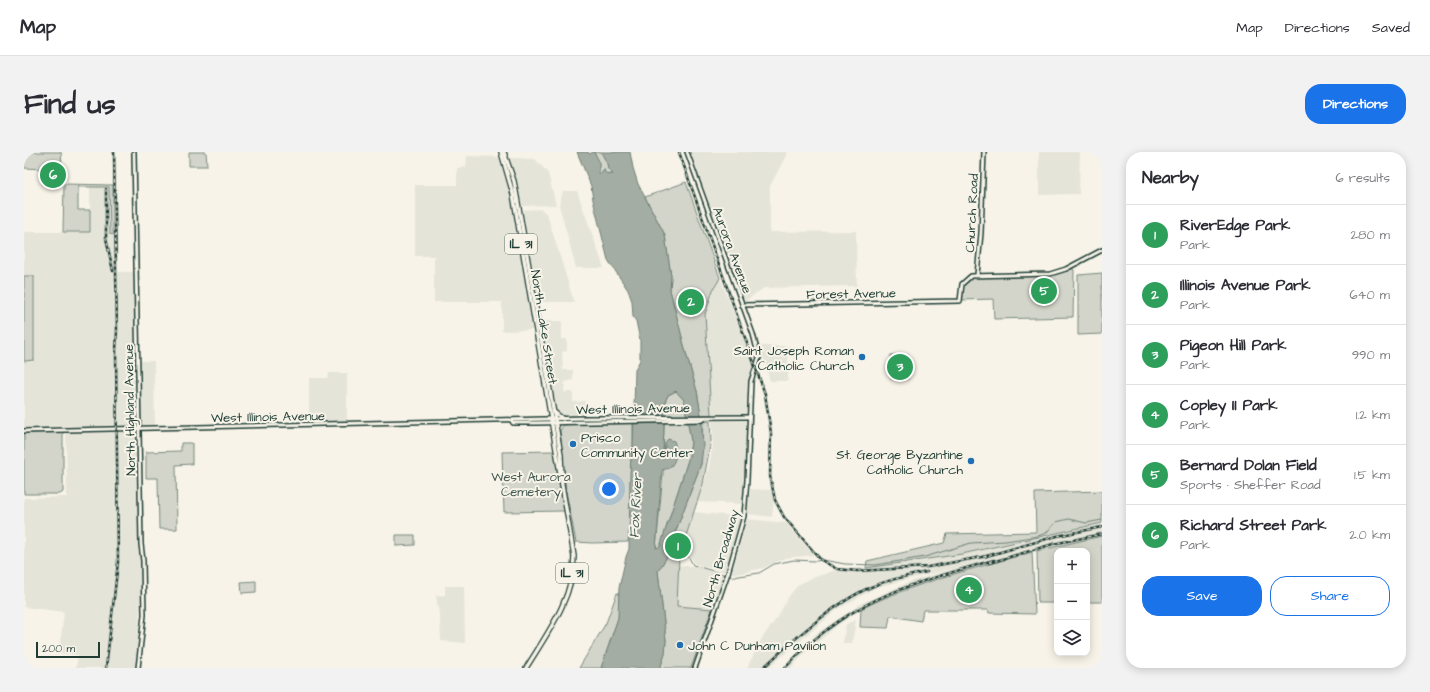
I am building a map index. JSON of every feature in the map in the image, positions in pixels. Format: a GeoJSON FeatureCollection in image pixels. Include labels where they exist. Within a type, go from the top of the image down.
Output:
{"type":"FeatureCollection","features":[{"type":"Feature","properties":{"kind":"main road","name":"North Highland Avenue"},"geometry":{"type":"LineString","coordinates":[[134,152],[144,615],[138,668]]}},
{"type":"Feature","properties":{"kind":"main road","name":"North Lake Street"},"geometry":{"type":"LineString","coordinates":[[501,152],[513,194],[552,421],[562,466],[562,482],[573,547],[573,571],[563,605],[526,668]]}},
{"type":"Feature","properties":{"kind":"main road","name":"North Lake Street"},"geometry":{"type":"LineString","coordinates":[[504,152],[514,181],[519,208],[553,411],[552,421]]}},
{"type":"Feature","properties":{"kind":"main road","name":"Aurora Avenue"},"geometry":{"type":"LineString","coordinates":[[687,152],[759,356]]}},
{"type":"Feature","properties":{"kind":"main road","name":"Church Road"},"geometry":{"type":"LineString","coordinates":[[977,275],[981,233],[984,152]]}},
{"type":"Feature","properties":{"kind":"main road"},"geometry":{"type":"LineString","coordinates":[[977,275],[1054,273],[1102,250]]}},
{"type":"Feature","properties":{"kind":"main road","name":"Forest Avenue"},"geometry":{"type":"LineString","coordinates":[[742,305],[960,301],[960,289],[963,282],[969,277],[977,275]]}},
{"type":"Feature","properties":{"kind":"main road","name":"North Broadway"},"geometry":{"type":"LineString","coordinates":[[695,668],[727,577],[744,516],[751,378],[758,364],[759,356]]}},
{"type":"Feature","properties":{"kind":"main road"},"geometry":{"type":"LineString","coordinates":[[553,411],[563,419]]}},
{"type":"Feature","properties":{"kind":"main road","name":"West Illinois Avenue"},"geometry":{"type":"LineString","coordinates":[[552,421],[563,419],[749,417]]}},
{"type":"Feature","properties":{"kind":"main road","name":"West Illinois Avenue"},"geometry":{"type":"LineString","coordinates":[[24,431],[512,421],[514,423],[631,419]]}},
{"type":"Feature","properties":{"kind":"shaded area"},"geometry":{"type":"Polygon","coordinates":[[[112,152],[116,152],[118,272],[136,272],[138,361],[154,361],[155,427],[139,427],[142,559],[137,668],[76,668],[78,655],[59,653],[64,612],[24,607],[24,498],[67,497],[66,428],[24,429],[24,361],[34,360],[34,277],[24,276],[24,232],[90,232],[90,187],[110,187],[110,234],[113,235],[112,152]]]}},
{"type":"Feature","properties":{"kind":"shaded area"},"geometry":{"type":"Polygon","coordinates":[[[691,152],[788,152],[770,186],[770,232],[856,231],[857,286],[764,288],[744,302],[691,152]]]}},
{"type":"Feature","properties":{"kind":"shaded area"},"geometry":{"type":"Polygon","coordinates":[[[1039,152],[1080,152],[1079,194],[1039,195],[1039,152]]]}},
{"type":"Feature","properties":{"kind":"shaded area"},"geometry":{"type":"Polygon","coordinates":[[[467,156],[499,157],[513,199],[535,330],[502,331],[502,302],[434,302],[434,256],[415,256],[415,185],[457,185],[457,168],[466,167],[467,156]]]}},
{"type":"Feature","properties":{"kind":"shaded area"},"geometry":{"type":"Polygon","coordinates":[[[510,158],[535,159],[548,173],[556,205],[522,206],[510,158]]]}},
{"type":"Feature","properties":{"kind":"shaded area"},"geometry":{"type":"Polygon","coordinates":[[[563,191],[577,191],[604,268],[576,268],[559,205],[563,191]]]}},
{"type":"Feature","properties":{"kind":"shaded area"},"geometry":{"type":"Polygon","coordinates":[[[541,209],[547,214],[574,302],[537,302],[522,210],[541,209]]]}},
{"type":"Feature","properties":{"kind":"shaded area"},"geometry":{"type":"Polygon","coordinates":[[[720,278],[755,367],[748,380],[746,414],[711,415],[705,314],[713,289],[720,278]]]}},
{"type":"Feature","properties":{"kind":"shaded area"},"geometry":{"type":"Polygon","coordinates":[[[540,321],[562,321],[562,339],[567,339],[567,351],[562,352],[563,370],[573,370],[573,380],[565,382],[564,392],[573,392],[573,402],[585,401],[586,417],[560,415],[556,411],[540,321]]]}},
{"type":"Feature","properties":{"kind":"shaded area"},"geometry":{"type":"Polygon","coordinates":[[[760,346],[788,346],[788,381],[770,381],[760,346]]]}},
{"type":"Feature","properties":{"kind":"shaded area"},"geometry":{"type":"Polygon","coordinates":[[[329,373],[347,373],[347,421],[309,422],[309,378],[328,378],[329,373]]]}},
{"type":"Feature","properties":{"kind":"shaded area"},"geometry":{"type":"Polygon","coordinates":[[[712,421],[747,421],[742,504],[697,502],[707,475],[713,446],[712,421]]]}},
{"type":"Feature","properties":{"kind":"shaded area"},"geometry":{"type":"Polygon","coordinates":[[[750,489],[771,490],[774,500],[772,517],[747,514],[750,489]]]}},
{"type":"Feature","properties":{"kind":"shaded area"},"geometry":{"type":"Polygon","coordinates":[[[694,512],[741,517],[725,572],[695,564],[688,552],[681,550],[694,512]]]}},
{"type":"Feature","properties":{"kind":"shaded area"},"geometry":{"type":"Polygon","coordinates":[[[747,519],[786,523],[814,555],[785,558],[763,568],[737,574],[732,573],[747,519]]]}},
{"type":"Feature","properties":{"kind":"shaded area"},"geometry":{"type":"Polygon","coordinates":[[[1102,523],[1102,536],[1032,552],[910,588],[887,597],[861,609],[838,625],[806,652],[791,668],[783,668],[817,633],[864,602],[909,582],[955,568],[877,587],[838,609],[768,668],[747,668],[762,638],[777,618],[789,596],[798,585],[807,580],[833,571],[897,564],[962,554],[1102,523]]]}},
{"type":"Feature","properties":{"kind":"shaded area"},"geometry":{"type":"Polygon","coordinates":[[[678,565],[698,567],[724,575],[712,609],[677,607],[678,565]]]}},
{"type":"Feature","properties":{"kind":"shaded area"},"geometry":{"type":"Polygon","coordinates":[[[445,586],[464,586],[465,643],[441,641],[440,620],[436,596],[445,595],[445,586]]]}},
{"type":"Feature","properties":{"kind":"shaded area"},"geometry":{"type":"Polygon","coordinates":[[[856,620],[852,644],[843,643],[846,624],[856,620]]]}},
{"type":"Feature","properties":{"kind":"green space"},"geometry":{"type":"Polygon","coordinates":[[[24,152],[61,152],[63,181],[49,181],[47,184],[43,184],[43,169],[24,168],[24,152]]]}},
{"type":"Feature","properties":{"kind":"green space"},"geometry":{"type":"Polygon","coordinates":[[[189,152],[206,152],[207,166],[189,166],[189,152]]]}},
{"type":"Feature","properties":{"kind":"green space"},"geometry":{"type":"Polygon","coordinates":[[[594,152],[601,152],[607,163],[608,169],[614,174],[607,174],[604,171],[601,174],[599,173],[594,152]]]}},
{"type":"Feature","properties":{"kind":"green space"},"geometry":{"type":"Polygon","coordinates":[[[686,182],[720,278],[713,290],[705,314],[711,415],[701,415],[697,391],[670,290],[671,276],[665,235],[645,197],[686,182]]]}},
{"type":"Feature","properties":{"kind":"green space"},"geometry":{"type":"Polygon","coordinates":[[[64,184],[113,185],[113,235],[110,234],[109,187],[78,187],[78,210],[90,210],[90,232],[63,232],[64,184]]]}},
{"type":"Feature","properties":{"kind":"green space"},"geometry":{"type":"Polygon","coordinates":[[[1071,268],[1074,270],[1073,317],[994,319],[993,299],[961,300],[963,283],[971,277],[1048,276],[1071,268]]]}},
{"type":"Feature","properties":{"kind":"green space"},"geometry":{"type":"Polygon","coordinates":[[[1102,273],[1102,334],[1078,335],[1078,275],[1102,273]]]}},
{"type":"Feature","properties":{"kind":"green space"},"geometry":{"type":"Polygon","coordinates":[[[24,276],[34,276],[34,360],[24,361],[24,276]]]}},
{"type":"Feature","properties":{"kind":"green space"},"geometry":{"type":"Polygon","coordinates":[[[891,355],[908,355],[908,379],[891,379],[891,355]]]}},
{"type":"Feature","properties":{"kind":"green space"},"geometry":{"type":"Polygon","coordinates":[[[676,391],[684,400],[691,441],[689,457],[660,547],[656,548],[666,442],[663,454],[665,402],[668,395],[676,391]]]}},
{"type":"Feature","properties":{"kind":"green space"},"geometry":{"type":"Polygon","coordinates":[[[710,421],[711,441],[703,484],[679,557],[677,606],[712,609],[691,668],[660,668],[665,654],[666,640],[658,571],[671,550],[672,541],[701,464],[703,422],[710,421]]]}},
{"type":"Feature","properties":{"kind":"green space"},"geometry":{"type":"Polygon","coordinates":[[[582,423],[633,423],[633,449],[631,458],[631,513],[628,542],[576,542],[566,491],[560,431],[563,425],[582,423]]]}},
{"type":"Feature","properties":{"kind":"green space"},"geometry":{"type":"Polygon","coordinates":[[[63,432],[63,492],[60,494],[24,494],[24,433],[63,432]]]}},
{"type":"Feature","properties":{"kind":"green space"},"geometry":{"type":"Polygon","coordinates":[[[181,443],[192,443],[192,464],[176,465],[177,529],[159,529],[158,478],[146,478],[146,452],[181,451],[181,443]]]}},
{"type":"Feature","properties":{"kind":"green space","name":"West Aurora Cemetery"},"geometry":{"type":"Polygon","coordinates":[[[554,451],[564,511],[504,512],[502,452],[554,451]]]}},
{"type":"Feature","properties":{"kind":"green space"},"geometry":{"type":"Polygon","coordinates":[[[1102,491],[1102,523],[962,554],[866,568],[867,561],[944,543],[947,534],[1036,532],[1035,493],[1102,491]]]}},
{"type":"Feature","properties":{"kind":"green space"},"geometry":{"type":"Polygon","coordinates":[[[396,535],[415,535],[415,545],[396,546],[396,535]]]}},
{"type":"Feature","properties":{"kind":"green space"},"geometry":{"type":"Polygon","coordinates":[[[1102,536],[1102,602],[1090,602],[1090,548],[1054,548],[1054,603],[1038,603],[1037,551],[1102,536]]]}},
{"type":"Feature","properties":{"kind":"green space"},"geometry":{"type":"Polygon","coordinates":[[[1032,552],[1035,614],[989,613],[988,610],[923,610],[921,621],[890,616],[888,628],[860,627],[861,609],[882,599],[945,577],[1032,552]]]}},
{"type":"Feature","properties":{"kind":"green space"},"geometry":{"type":"Polygon","coordinates":[[[256,581],[256,592],[242,593],[241,582],[256,581]]]}},
{"type":"Feature","properties":{"kind":"green space"},"geometry":{"type":"Polygon","coordinates":[[[617,593],[619,593],[620,605],[618,618],[601,668],[579,668],[606,623],[617,593]]]}},
{"type":"Feature","properties":{"kind":"water","name":"Fox River"},"geometry":{"type":"Polygon","coordinates":[[[577,152],[588,152],[589,154],[594,152],[599,161],[599,173],[601,174],[604,169],[608,175],[610,175],[613,174],[608,169],[607,163],[601,152],[630,152],[638,184],[665,235],[671,276],[670,290],[697,391],[701,415],[703,447],[701,464],[672,541],[672,549],[658,571],[666,640],[665,654],[660,668],[601,668],[618,618],[619,588],[629,549],[630,474],[633,449],[635,370],[640,360],[640,340],[636,321],[633,317],[632,301],[628,290],[608,260],[591,186],[577,152]],[[676,391],[668,395],[665,402],[663,452],[665,453],[665,443],[668,439],[674,441],[676,454],[670,467],[662,470],[656,548],[660,547],[689,457],[691,441],[684,400],[676,391]]]}},
{"type":"Feature","properties":{"kind":"waterway"},"geometry":{"type":"LineString","coordinates":[[672,547],[686,552],[693,565],[733,577],[759,573],[774,564],[794,560],[823,560],[845,564],[875,565],[925,557],[971,543],[1006,541],[1038,536],[1046,533],[1056,522],[1069,519],[1086,523],[1102,520]]}},
{"type":"Feature","properties":{"kind":"railway"},"geometry":{"type":"LineString","coordinates":[[106,668],[118,562],[117,330],[114,152]]}},
{"type":"Feature","properties":{"kind":"railway"},"geometry":{"type":"LineString","coordinates":[[679,152],[765,394],[771,433],[770,476],[775,500],[784,517],[821,560],[837,569],[857,571],[928,567],[987,556]]}},
{"type":"Feature","properties":{"kind":"railway"},"geometry":{"type":"LineString","coordinates":[[106,189],[106,238],[113,271]]}},
{"type":"Feature","properties":{"kind":"railway"},"geometry":{"type":"LineString","coordinates":[[983,557],[1057,536],[1102,527]]}},
{"type":"Feature","properties":{"kind":"railway"},"geometry":{"type":"LineString","coordinates":[[989,563],[1053,544],[1102,534]]}},
{"type":"Feature","properties":{"kind":"railway"},"geometry":{"type":"LineString","coordinates":[[785,668],[832,626],[856,610],[907,587],[994,560]]}},
{"type":"Feature","properties":{"kind":"railway"},"geometry":{"type":"LineString","coordinates":[[763,668],[814,623],[843,602],[871,587],[899,578],[927,572]]}},
{"type":"Feature","properties":{"kind":"place","name":"Richard Street Park"},"geometry":{"type":"Point","coordinates":[53,175]}},
{"type":"Feature","properties":{"kind":"place","name":"Bernard Dolan Field"},"geometry":{"type":"Point","coordinates":[1044,291]}},
{"type":"Feature","properties":{"kind":"place","name":"Illinois Avenue Park"},"geometry":{"type":"Point","coordinates":[691,302]}},
{"type":"Feature","properties":{"kind":"place","name":"Saint Joseph Roman Catholic Church"},"geometry":{"type":"Point","coordinates":[862,357]}},
{"type":"Feature","properties":{"kind":"place","name":"Pigeon Hill Park"},"geometry":{"type":"Point","coordinates":[900,367]}},
{"type":"Feature","properties":{"kind":"place","name":"Prisco Community Center"},"geometry":{"type":"Point","coordinates":[573,444]}},
{"type":"Feature","properties":{"kind":"place","name":"St. George Byzantine Catholic Church"},"geometry":{"type":"Point","coordinates":[971,461]}},
{"type":"Feature","properties":{"kind":"place","name":"RiverEdge Park"},"geometry":{"type":"Point","coordinates":[678,546]}},
{"type":"Feature","properties":{"kind":"place","name":"Copley II Park"},"geometry":{"type":"Point","coordinates":[969,590]}},
{"type":"Feature","properties":{"kind":"place","name":"John C Dunham Pavilion"},"geometry":{"type":"Point","coordinates":[680,645]}}]}
